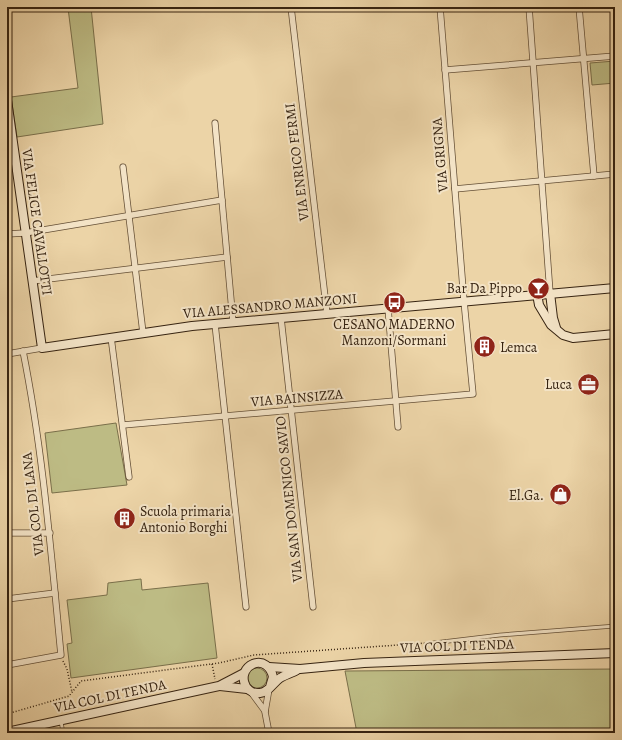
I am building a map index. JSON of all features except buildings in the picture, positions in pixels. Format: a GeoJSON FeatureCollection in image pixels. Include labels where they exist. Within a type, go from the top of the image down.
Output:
{"type":"FeatureCollection","features":[{"type":"Feature","properties":{"kind":"main road","name":"VIA FELICE CAVALLOTTI"},"geometry":{"type":"LineString","coordinates":[[7,101],[10,140],[42,348]]}},
{"type":"Feature","properties":{"kind":"main road","name":"VIA ALESSANDRO MANZONI"},"geometry":{"type":"LineString","coordinates":[[42,348],[111,337],[233,322],[615,288]]}},
{"type":"Feature","properties":{"kind":"main road"},"geometry":{"type":"LineString","coordinates":[[550,293],[553,318],[557,331]]}},
{"type":"Feature","properties":{"kind":"main road"},"geometry":{"type":"LineString","coordinates":[[536,294],[539,305],[557,331],[573,338],[615,334]]}},
{"type":"Feature","properties":{"kind":"main road","name":"VIA COL DI TENDA"},"geometry":{"type":"LineString","coordinates":[[7,732],[219,686],[244,673],[250,665],[255,663],[265,664],[269,667],[300,669],[364,663],[615,653]]}},
{"type":"Feature","properties":{"kind":"main road"},"geometry":{"type":"LineString","coordinates":[[269,667],[273,677],[270,688]]}},
{"type":"Feature","properties":{"kind":"main road","name":"VIA COL DI TENDA"},"geometry":{"type":"LineString","coordinates":[[219,686],[260,693],[270,688],[280,678],[300,669]]}},
{"type":"Feature","properties":{"kind":"main road"},"geometry":{"type":"LineString","coordinates":[[244,673],[244,684],[249,690]]}},
{"type":"Feature","properties":{"kind":"street","name":"VIA ENRICO FERMI"},"geometry":{"type":"LineString","coordinates":[[291,7],[327,314]]}},
{"type":"Feature","properties":{"kind":"street","name":"VIA GRIGNA"},"geometry":{"type":"LineString","coordinates":[[440,7],[454,189],[473,394]]}},
{"type":"Feature","properties":{"kind":"street"},"geometry":{"type":"LineString","coordinates":[[529,7],[550,293]]}},
{"type":"Feature","properties":{"kind":"street"},"geometry":{"type":"LineString","coordinates":[[579,7],[594,176]]}},
{"type":"Feature","properties":{"kind":"street"},"geometry":{"type":"LineString","coordinates":[[445,70],[615,56]]}},
{"type":"Feature","properties":{"kind":"street"},"geometry":{"type":"LineString","coordinates":[[215,123],[233,322]]}},
{"type":"Feature","properties":{"kind":"street"},"geometry":{"type":"LineString","coordinates":[[123,167],[143,333]]}},
{"type":"Feature","properties":{"kind":"street"},"geometry":{"type":"LineString","coordinates":[[454,189],[615,174]]}},
{"type":"Feature","properties":{"kind":"street"},"geometry":{"type":"LineString","coordinates":[[7,234],[25,233],[222,200]]}},
{"type":"Feature","properties":{"kind":"street"},"geometry":{"type":"LineString","coordinates":[[32,281],[227,257]]}},
{"type":"Feature","properties":{"kind":"street"},"geometry":{"type":"LineString","coordinates":[[388,308],[398,427]]}},
{"type":"Feature","properties":{"kind":"street","name":"VIA SAN DOMENICO SAVIO"},"geometry":{"type":"LineString","coordinates":[[281,318],[312,607]]}},
{"type":"Feature","properties":{"kind":"street"},"geometry":{"type":"LineString","coordinates":[[215,324],[246,607]]}},
{"type":"Feature","properties":{"kind":"street"},"geometry":{"type":"LineString","coordinates":[[111,337],[130,477]]}},
{"type":"Feature","properties":{"kind":"street","name":"VIA ALESSANDRO MANZONI"},"geometry":{"type":"LineString","coordinates":[[7,354],[42,348]]}},
{"type":"Feature","properties":{"kind":"street","name":"VIA COL DI LANA"},"geometry":{"type":"LineString","coordinates":[[23,351],[31,392],[50,533],[61,655]]}},
{"type":"Feature","properties":{"kind":"street","name":"VIA BAINSIZZA"},"geometry":{"type":"LineString","coordinates":[[123,425],[473,394]]}},
{"type":"Feature","properties":{"kind":"street"},"geometry":{"type":"LineString","coordinates":[[7,533],[50,533]]}},
{"type":"Feature","properties":{"kind":"street"},"geometry":{"type":"LineString","coordinates":[[7,598],[55,593]]}},
{"type":"Feature","properties":{"kind":"street"},"geometry":{"type":"LineString","coordinates":[[7,665],[61,655]]}},
{"type":"Feature","properties":{"kind":"street"},"geometry":{"type":"LineString","coordinates":[[268,733],[265,712],[270,688]]}},
{"type":"Feature","properties":{"kind":"street"},"geometry":{"type":"LineString","coordinates":[[249,690],[265,712]]}},
{"type":"Feature","properties":{"kind":"lane"},"geometry":{"type":"LineString","coordinates":[[433,643],[500,635],[615,626]]}},
{"type":"Feature","properties":{"kind":"lane"},"geometry":{"type":"LineString","coordinates":[[61,720],[63,733]]}},
{"type":"Feature","properties":{"kind":"path"},"geometry":{"type":"LineString","coordinates":[[7,714],[69,696],[81,681],[219,663],[254,655],[433,643]]}},
{"type":"Feature","properties":{"kind":"path"},"geometry":{"type":"LineString","coordinates":[[61,655],[72,692]]}},
{"type":"Feature","properties":{"kind":"shaded area"},"geometry":{"type":"Polygon","coordinates":[[[91,7],[103,124],[17,137],[11,97],[78,88],[68,8],[91,7]]]}},
{"type":"Feature","properties":{"kind":"shaded area"},"geometry":{"type":"Polygon","coordinates":[[[615,61],[615,83],[592,85],[590,63],[615,61]]]}},
{"type":"Feature","properties":{"kind":"shaded area"},"geometry":{"type":"Polygon","coordinates":[[[116,423],[127,485],[52,493],[45,433],[116,423]]]}},
{"type":"Feature","properties":{"kind":"shaded area"},"geometry":{"type":"Polygon","coordinates":[[[141,579],[142,590],[208,583],[217,658],[71,678],[67,644],[72,643],[67,600],[107,595],[108,583],[141,579]]]}},
{"type":"Feature","properties":{"kind":"shaded area"},"geometry":{"type":"Polygon","coordinates":[[[257,668],[264,671],[267,678],[264,685],[257,688],[250,685],[247,678],[250,671],[257,668]]]}},
{"type":"Feature","properties":{"kind":"shaded area"},"geometry":{"type":"Polygon","coordinates":[[[615,669],[615,733],[357,733],[345,671],[615,669]]]}},
{"type":"Feature","properties":{"kind":"place","name":"Bar Da Pippo"},"geometry":{"type":"Point","coordinates":[538,288]}},
{"type":"Feature","properties":{"kind":"place","name":"CESANO MADERNO Manzoni/Sormani"},"geometry":{"type":"Point","coordinates":[394,302]}},
{"type":"Feature","properties":{"kind":"place","name":"Lemca"},"geometry":{"type":"Point","coordinates":[484,347]}},
{"type":"Feature","properties":{"kind":"place","name":"Luca"},"geometry":{"type":"Point","coordinates":[588,384]}},
{"type":"Feature","properties":{"kind":"place","name":"El.Ga."},"geometry":{"type":"Point","coordinates":[560,495]}},
{"type":"Feature","properties":{"kind":"place","name":"Scuola primaria Antonio Borghi"},"geometry":{"type":"Point","coordinates":[124,519]}}]}
